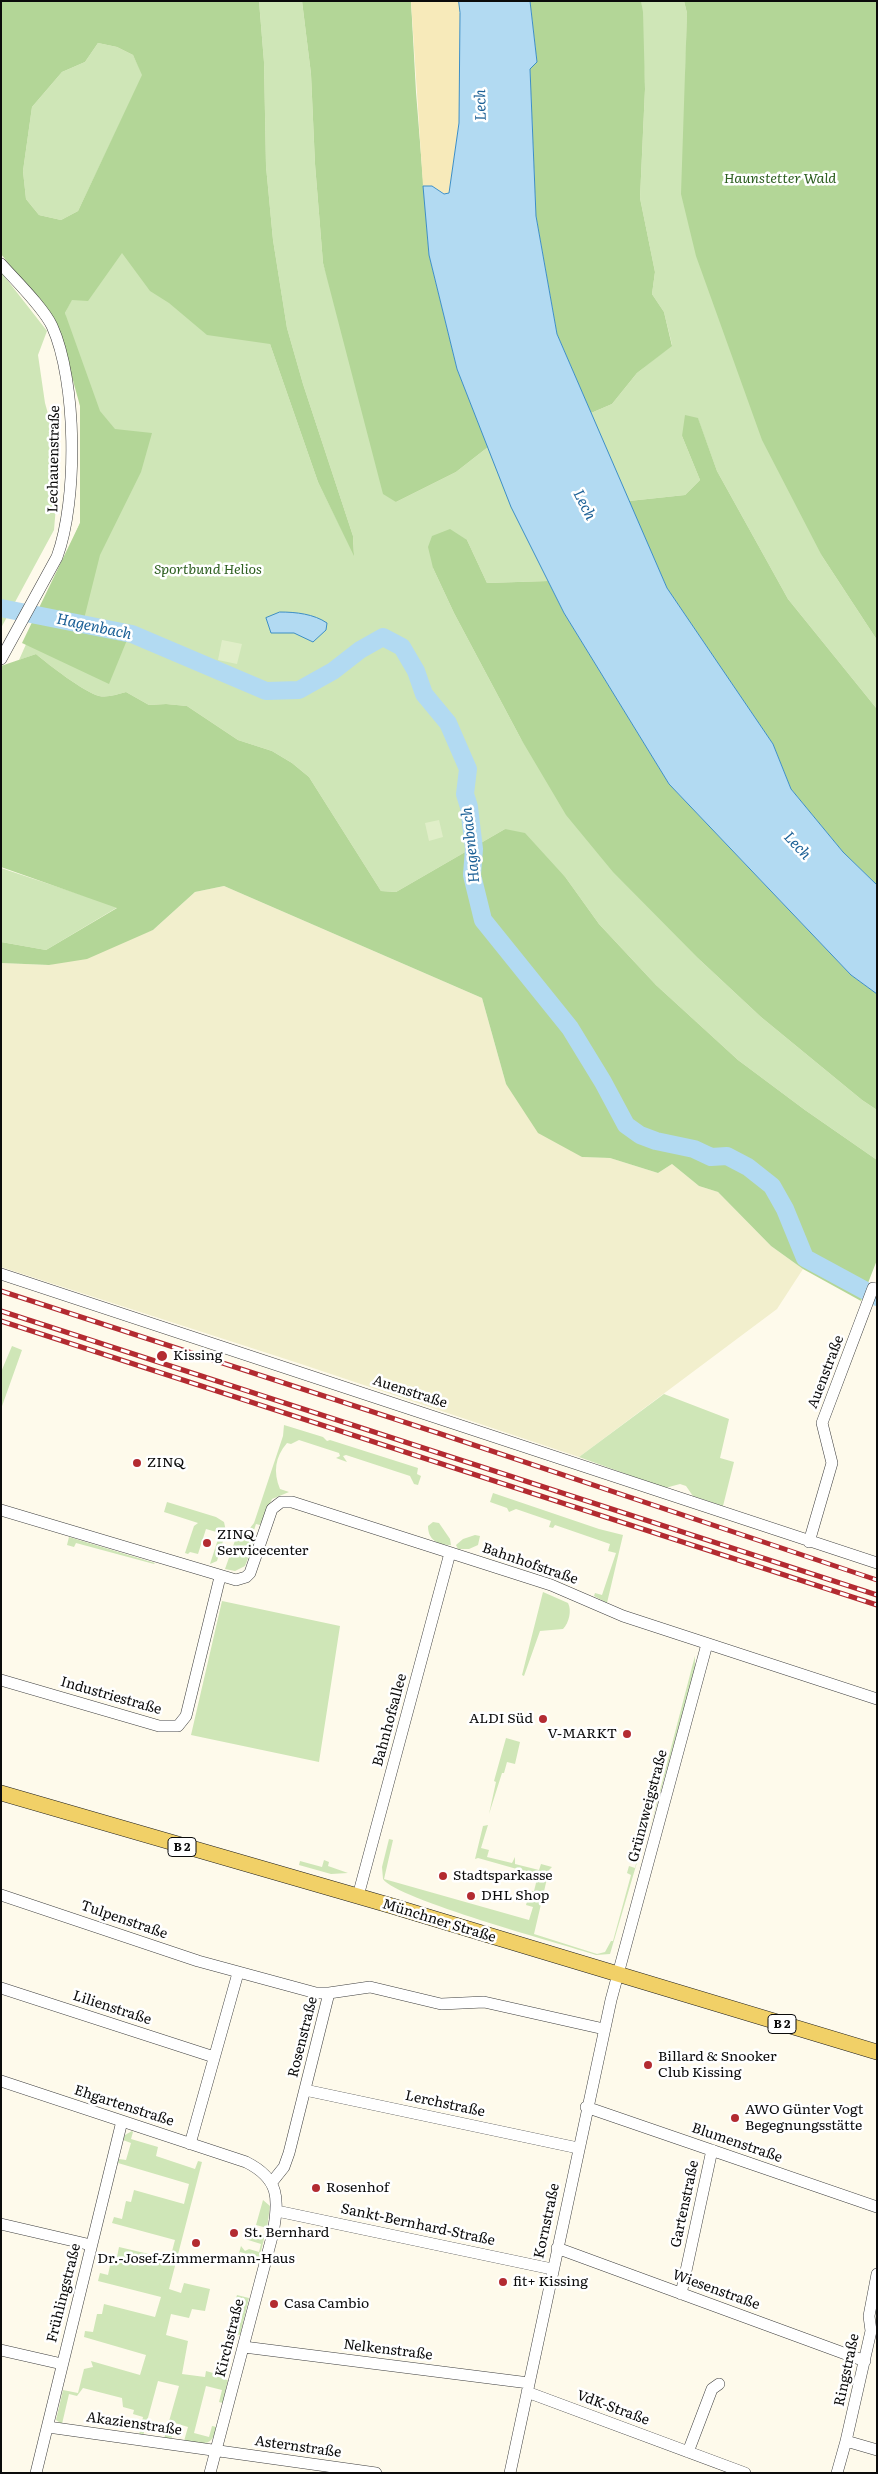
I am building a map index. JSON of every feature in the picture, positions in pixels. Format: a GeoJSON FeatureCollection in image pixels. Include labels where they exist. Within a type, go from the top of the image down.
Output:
{"type":"FeatureCollection","features":[{"type":"Feature","properties":{"kind":"main road","name":"Münchner Straße"},"geometry":{"type":"LineString","coordinates":[[1,1793],[358,1896],[618,1976],[877,2052]]}},
{"type":"Feature","properties":{"kind":"street","name":"Lechauenstraße"},"geometry":{"type":"LineString","coordinates":[[1,264],[52,326],[64,362],[69,392],[71,469],[68,520],[57,557],[1,659]]}},
{"type":"Feature","properties":{"kind":"street","name":"Auenstraße"},"geometry":{"type":"LineString","coordinates":[[1,1274],[877,1563]]}},
{"type":"Feature","properties":{"kind":"street","name":"Auenstraße"},"geometry":{"type":"LineString","coordinates":[[809,1542],[832,1463],[822,1423],[873,1288]]}},
{"type":"Feature","properties":{"kind":"street","name":"Bahnhofstraße"},"geometry":{"type":"LineString","coordinates":[[218,1576],[236,1580],[246,1577],[250,1573],[272,1509],[281,1502],[292,1502],[551,1585],[623,1616],[877,1699]]}},
{"type":"Feature","properties":{"kind":"street"},"geometry":{"type":"LineString","coordinates":[[1,1510],[218,1576]]}},
{"type":"Feature","properties":{"kind":"street","name":"Bahnhofsallee"},"geometry":{"type":"LineString","coordinates":[[358,1896],[450,1553]]}},
{"type":"Feature","properties":{"kind":"street","name":"Industriestraße"},"geometry":{"type":"LineString","coordinates":[[1,1680],[159,1726],[178,1726],[186,1716],[218,1576]]}},
{"type":"Feature","properties":{"kind":"street","name":"Grünzweigstraße"},"geometry":{"type":"LineString","coordinates":[[618,1976],[707,1644]]}},
{"type":"Feature","properties":{"kind":"street","name":"Tulpenstraße"},"geometry":{"type":"LineString","coordinates":[[1,1895],[238,1973],[316,1993],[329,1993]]}},
{"type":"Feature","properties":{"kind":"street"},"geometry":{"type":"LineString","coordinates":[[190,2144],[238,1973]]}},
{"type":"Feature","properties":{"kind":"street","name":"Kornstraße"},"geometry":{"type":"LineString","coordinates":[[510,2473],[586,2107],[618,1976]]}},
{"type":"Feature","properties":{"kind":"street","name":"Rosenstraße"},"geometry":{"type":"LineString","coordinates":[[272,2182],[284,2166],[289,2153],[329,1993],[370,1987],[441,2004],[484,2002],[604,2029]]}},
{"type":"Feature","properties":{"kind":"street","name":"Lilienstraße"},"geometry":{"type":"LineString","coordinates":[[1,1988],[214,2057]]}},
{"type":"Feature","properties":{"kind":"street","name":"Ehgartenstraße"},"geometry":{"type":"LineString","coordinates":[[1,2081],[238,2160],[258,2168],[272,2182]]}},
{"type":"Feature","properties":{"kind":"street","name":"Lerchstraße"},"geometry":{"type":"LineString","coordinates":[[305,2090],[578,2148]]}},
{"type":"Feature","properties":{"kind":"street","name":"Blumenstraße"},"geometry":{"type":"LineString","coordinates":[[586,2107],[877,2207]]}},
{"type":"Feature","properties":{"kind":"street","name":"Frühlingstraße"},"geometry":{"type":"LineString","coordinates":[[36,2473],[122,2121]]}},
{"type":"Feature","properties":{"kind":"street","name":"Gartenstraße"},"geometry":{"type":"LineString","coordinates":[[681,2294],[712,2150]]}},
{"type":"Feature","properties":{"kind":"street"},"geometry":{"type":"LineString","coordinates":[[272,2182],[277,2211]]}},
{"type":"Feature","properties":{"kind":"street","name":"Sankt-Bernhard-Straße"},"geometry":{"type":"LineString","coordinates":[[277,2211],[552,2269]]}},
{"type":"Feature","properties":{"kind":"street","name":"Kirchstraße"},"geometry":{"type":"LineString","coordinates":[[210,2473],[244,2347],[277,2211]]}},
{"type":"Feature","properties":{"kind":"street"},"geometry":{"type":"LineString","coordinates":[[1,2224],[91,2245]]}},
{"type":"Feature","properties":{"kind":"street","name":"Wiesenstraße"},"geometry":{"type":"LineString","coordinates":[[557,2248],[865,2361]]}},
{"type":"Feature","properties":{"kind":"street","name":"Ringstraße"},"geometry":{"type":"LineString","coordinates":[[846,2441],[874,2331],[869,2316],[877,2274]]}},
{"type":"Feature","properties":{"kind":"street","name":"Nelkenstraße"},"geometry":{"type":"LineString","coordinates":[[244,2347],[528,2388]]}},
{"type":"Feature","properties":{"kind":"street"},"geometry":{"type":"LineString","coordinates":[[1,2350],[62,2364]]}},
{"type":"Feature","properties":{"kind":"street"},"geometry":{"type":"LineString","coordinates":[[688,2452],[712,2389],[719,2384]]}},
{"type":"Feature","properties":{"kind":"street","name":"VdK-Straße"},"geometry":{"type":"LineString","coordinates":[[528,2388],[745,2473]]}},
{"type":"Feature","properties":{"kind":"street","name":"Akazienstraße"},"geometry":{"type":"LineString","coordinates":[[48,2427],[216,2451]]}},
{"type":"Feature","properties":{"kind":"street"},"geometry":{"type":"LineString","coordinates":[[837,2473],[846,2441],[877,2450]]}},
{"type":"Feature","properties":{"kind":"street","name":"Asternstraße"},"geometry":{"type":"LineString","coordinates":[[216,2451],[376,2473]]}},
{"type":"Feature","properties":{"kind":"shaded area"},"geometry":{"type":"Polygon","coordinates":[[[224,886],[482,998],[506,1084],[582,1157],[610,1158],[658,1173],[672,1164],[699,1186],[718,1192],[771,1246],[803,1269],[777,1309],[579,1457],[298,1363],[1,1267],[1,963],[49,965],[153,930],[195,892],[224,886]]]}},
{"type":"Feature","properties":{"kind":"green space"},"geometry":{"type":"Polygon","coordinates":[[[1,1],[259,1],[264,62],[266,166],[273,240],[287,328],[303,384],[353,536],[354,556],[318,482],[270,344],[207,335],[169,303],[150,291],[122,253],[88,301],[72,300],[65,313],[100,411],[115,429],[152,433],[141,472],[100,555],[81,631],[127,640],[109,684],[22,643],[80,523],[80,406],[58,326],[1,254],[1,1]],[[98,43],[85,62],[62,72],[32,107],[23,171],[26,199],[39,215],[61,220],[78,211],[142,75],[133,55],[117,47],[98,43]]]}},
{"type":"Feature","properties":{"kind":"green space","name":"Sportbund Helios"},"geometry":{"type":"Polygon","coordinates":[[[259,1],[302,1],[311,74],[315,164],[323,263],[396,502],[456,472],[488,447],[512,507],[548,581],[487,583],[467,540],[433,568],[454,613],[521,739],[701,961],[761,1017],[862,1100],[877,1110],[877,1160],[738,1060],[656,985],[599,924],[566,878],[505,829],[396,892],[381,891],[309,777],[292,763],[272,751],[238,740],[187,706],[149,705],[126,692],[99,696],[76,684],[36,654],[19,660],[80,523],[80,405],[65,313],[170,100],[270,344],[318,482],[354,554],[353,536],[303,384],[287,328],[273,240],[266,166],[264,62],[259,1]]]}},
{"type":"Feature","properties":{"kind":"green space"},"geometry":{"type":"Polygon","coordinates":[[[302,1],[411,1],[429,255],[457,369],[488,447],[456,472],[396,502],[383,494],[323,263],[315,164],[311,74],[302,1]]]}},
{"type":"Feature","properties":{"kind":"green space"},"geometry":{"type":"Polygon","coordinates":[[[530,1],[641,1],[643,12],[645,89],[640,198],[655,272],[652,294],[664,312],[672,346],[637,373],[612,404],[591,413],[557,334],[536,216],[530,69],[537,62],[530,1]]]}},
{"type":"Feature","properties":{"kind":"green space"},"geometry":{"type":"Polygon","coordinates":[[[641,1],[684,1],[687,13],[685,93],[822,556],[877,640],[877,709],[788,599],[717,471],[698,419],[682,436],[700,480],[685,495],[629,501],[591,413],[612,404],[637,373],[672,345],[664,312],[652,294],[655,272],[640,198],[645,89],[641,1]]]}},
{"type":"Feature","properties":{"kind":"green space","name":"Haunstetter Wald"},"geometry":{"type":"Polygon","coordinates":[[[684,1],[877,1],[877,640],[822,556],[762,440],[696,256],[681,194],[687,13],[684,1]]]}},
{"type":"Feature","properties":{"kind":"green space"},"geometry":{"type":"Polygon","coordinates":[[[98,43],[117,47],[133,55],[143,75],[78,211],[61,220],[39,215],[26,199],[23,171],[32,107],[62,72],[85,62],[98,43]]]}},
{"type":"Feature","properties":{"kind":"green space"},"geometry":{"type":"Polygon","coordinates":[[[1,272],[47,331],[38,355],[45,403],[54,435],[56,506],[54,530],[1,628],[1,272]]]}},
{"type":"Feature","properties":{"kind":"green space"},"geometry":{"type":"Polygon","coordinates":[[[685,415],[698,418],[717,471],[788,599],[877,709],[877,885],[843,852],[791,789],[773,744],[667,588],[629,501],[685,495],[700,480],[682,436],[685,415]]]}},
{"type":"Feature","properties":{"kind":"green space"},"geometry":{"type":"Polygon","coordinates":[[[450,529],[467,540],[487,583],[548,581],[564,613],[669,784],[851,975],[877,994],[877,1110],[862,1100],[761,1017],[701,961],[613,872],[566,815],[521,739],[454,613],[433,568],[428,547],[432,536],[450,529]]]}},
{"type":"Feature","properties":{"kind":"green space"},"geometry":{"type":"Polygon","coordinates":[[[222,640],[242,644],[237,664],[218,660],[222,640]]]}},
{"type":"Feature","properties":{"kind":"green space"},"geometry":{"type":"Polygon","coordinates":[[[36,654],[67,678],[99,696],[112,696],[126,692],[149,705],[187,706],[238,740],[272,751],[292,763],[309,777],[381,891],[396,892],[505,829],[525,833],[566,878],[599,924],[656,985],[738,1060],[877,1160],[877,1260],[861,1301],[803,1269],[771,1246],[718,1192],[699,1186],[672,1164],[658,1173],[610,1158],[582,1157],[538,1133],[506,1084],[482,998],[224,886],[195,892],[153,930],[87,959],[49,965],[1,963],[1,942],[46,950],[117,908],[1,867],[1,666],[36,654]]]}},
{"type":"Feature","properties":{"kind":"green space"},"geometry":{"type":"Polygon","coordinates":[[[439,820],[443,837],[429,841],[425,823],[439,820]]]}},
{"type":"Feature","properties":{"kind":"green space"},"geometry":{"type":"Polygon","coordinates":[[[1,868],[118,907],[46,950],[1,942],[1,868]]]}},
{"type":"Feature","properties":{"kind":"green space"},"geometry":{"type":"Polygon","coordinates":[[[12,1346],[22,1350],[1,1409],[1,1372],[12,1346]]]}},
{"type":"Feature","properties":{"kind":"green space"},"geometry":{"type":"Polygon","coordinates":[[[664,1394],[729,1419],[720,1458],[734,1462],[723,1506],[693,1496],[686,1486],[680,1484],[665,1488],[579,1457],[664,1394]]]}},
{"type":"Feature","properties":{"kind":"green space"},"geometry":{"type":"Polygon","coordinates":[[[284,1425],[323,1437],[327,1441],[330,1440],[418,1468],[417,1474],[421,1476],[418,1485],[414,1484],[410,1476],[346,1455],[343,1456],[347,1462],[336,1458],[340,1456],[339,1453],[299,1440],[291,1444],[287,1443],[276,1465],[276,1477],[280,1489],[289,1492],[272,1499],[260,1525],[256,1524],[252,1536],[256,1538],[245,1566],[235,1571],[225,1569],[238,1532],[250,1528],[254,1523],[283,1436],[284,1425]]]}},
{"type":"Feature","properties":{"kind":"green space"},"geometry":{"type":"Polygon","coordinates":[[[493,1493],[599,1529],[623,1535],[607,1603],[594,1596],[595,1593],[602,1595],[616,1553],[608,1551],[610,1544],[555,1525],[553,1528],[549,1527],[551,1521],[516,1509],[509,1512],[507,1508],[490,1502],[493,1493]]]}},
{"type":"Feature","properties":{"kind":"green space"},"geometry":{"type":"Polygon","coordinates":[[[167,1502],[216,1517],[224,1522],[226,1531],[217,1561],[210,1564],[220,1533],[206,1529],[198,1554],[185,1553],[194,1526],[198,1523],[164,1512],[167,1502]]]}},
{"type":"Feature","properties":{"kind":"green space"},"geometry":{"type":"Polygon","coordinates":[[[433,1522],[439,1523],[450,1539],[451,1545],[438,1543],[432,1538],[428,1531],[428,1526],[433,1522]]]}},
{"type":"Feature","properties":{"kind":"green space"},"geometry":{"type":"Polygon","coordinates":[[[475,1535],[480,1536],[478,1545],[469,1549],[458,1549],[456,1545],[463,1539],[475,1535]]]}},
{"type":"Feature","properties":{"kind":"green space"},"geometry":{"type":"Polygon","coordinates":[[[69,1537],[155,1563],[76,1543],[74,1547],[67,1545],[69,1537]]]}},
{"type":"Feature","properties":{"kind":"green space"},"geometry":{"type":"Polygon","coordinates":[[[543,1592],[568,1603],[570,1609],[569,1616],[563,1629],[540,1631],[524,1676],[522,1675],[543,1592]]]}},
{"type":"Feature","properties":{"kind":"green space"},"geometry":{"type":"Polygon","coordinates":[[[222,1601],[340,1626],[319,1762],[191,1735],[222,1601]]]}},
{"type":"Feature","properties":{"kind":"green space"},"geometry":{"type":"Polygon","coordinates":[[[695,1656],[695,1669],[650,1829],[692,1667],[695,1656]]]}},
{"type":"Feature","properties":{"kind":"green space"},"geometry":{"type":"Polygon","coordinates":[[[506,1738],[520,1742],[515,1764],[507,1762],[504,1773],[502,1773],[489,1814],[496,1782],[494,1781],[506,1738]]]}},
{"type":"Feature","properties":{"kind":"green space"},"geometry":{"type":"Polygon","coordinates":[[[488,1825],[481,1848],[489,1850],[487,1857],[512,1863],[515,1857],[515,1864],[539,1870],[541,1864],[552,1867],[549,1870],[534,1934],[597,1954],[605,1952],[611,1941],[613,1941],[631,1875],[627,1873],[629,1866],[635,1868],[641,1844],[636,1843],[643,1842],[610,1954],[596,1955],[447,1909],[394,1888],[383,1879],[382,1867],[389,1839],[393,1840],[384,1879],[529,1920],[533,1907],[526,1905],[530,1891],[534,1891],[538,1875],[478,1858],[475,1859],[483,1826],[488,1825]]]}},
{"type":"Feature","properties":{"kind":"green space"},"geometry":{"type":"Polygon","coordinates":[[[324,1860],[329,1862],[328,1866],[348,1873],[331,1874],[299,1865],[300,1861],[322,1867],[324,1860]]]}},
{"type":"Feature","properties":{"kind":"green space"},"geometry":{"type":"Polygon","coordinates":[[[132,2131],[131,2139],[158,2147],[156,2156],[195,2169],[198,2161],[202,2162],[169,2289],[181,2293],[184,2283],[210,2289],[205,2311],[192,2309],[189,2318],[171,2314],[166,2335],[188,2341],[182,2374],[205,2377],[206,2371],[227,2377],[223,2403],[219,2402],[222,2390],[206,2386],[194,2433],[209,2437],[212,2426],[217,2427],[212,2439],[206,2443],[184,2441],[188,2427],[175,2423],[171,2441],[164,2439],[179,2386],[158,2381],[143,2436],[139,2435],[143,2417],[133,2414],[134,2410],[123,2407],[122,2398],[83,2388],[77,2396],[69,2394],[62,2424],[56,2420],[63,2390],[78,2393],[84,2369],[93,2367],[91,2361],[140,2375],[146,2355],[84,2337],[85,2331],[93,2332],[97,2314],[102,2314],[104,2304],[155,2317],[161,2297],[98,2281],[100,2273],[108,2275],[112,2256],[117,2257],[119,2247],[170,2259],[175,2240],[112,2223],[114,2217],[122,2219],[126,2201],[131,2202],[134,2190],[184,2204],[189,2184],[118,2163],[119,2159],[126,2160],[131,2143],[123,2140],[125,2135],[132,2131]]]}},
{"type":"Feature","properties":{"kind":"green space"},"geometry":{"type":"Polygon","coordinates":[[[263,2200],[270,2206],[267,2228],[256,2225],[263,2200]]]}},
{"type":"Feature","properties":{"kind":"green space"},"geometry":{"type":"Polygon","coordinates":[[[249,2228],[265,2235],[258,2263],[253,2262],[255,2256],[240,2252],[235,2267],[241,2246],[245,2251],[249,2249],[259,2252],[261,2244],[245,2239],[249,2228]]]}},
{"type":"Feature","properties":{"kind":"green space"},"geometry":{"type":"Polygon","coordinates":[[[237,2295],[249,2298],[240,2335],[235,2334],[236,2331],[227,2331],[237,2295]]]}},
{"type":"Feature","properties":{"kind":"sand"},"geometry":{"type":"Polygon","coordinates":[[[411,1],[459,1],[459,123],[449,193],[445,194],[432,186],[423,186],[411,1]]]}},
{"type":"Feature","properties":{"kind":"water","name":"Lech"},"geometry":{"type":"Polygon","coordinates":[[[459,1],[530,1],[537,62],[530,69],[536,216],[557,334],[667,588],[773,744],[791,789],[843,852],[877,885],[877,994],[851,975],[669,784],[564,613],[511,507],[457,369],[429,255],[423,186],[432,186],[444,194],[449,193],[459,123],[459,1]]]}},
{"type":"Feature","properties":{"kind":"water"},"geometry":{"type":"Polygon","coordinates":[[[280,612],[316,617],[327,623],[326,630],[313,642],[294,633],[271,633],[266,618],[280,612]]]}},
{"type":"Feature","properties":{"kind":"waterway","name":"Hagenbach"},"geometry":{"type":"LineString","coordinates":[[1,608],[132,634],[266,691],[299,690],[333,671],[360,650],[383,637],[402,647],[416,671],[424,694],[448,723],[468,769],[465,794],[469,807],[474,849],[472,875],[483,920],[570,1028],[603,1082],[626,1125],[640,1135],[656,1141],[694,1149],[711,1157],[727,1156],[748,1167],[772,1186],[785,1209],[805,1258],[877,1297]]}},
{"type":"Feature","properties":{"kind":"railway"},"geometry":{"type":"LineString","coordinates":[[1,1291],[441,1434],[877,1580]]}},
{"type":"Feature","properties":{"kind":"railway"},"geometry":{"type":"LineString","coordinates":[[1,1311],[877,1595]]}},
{"type":"Feature","properties":{"kind":"railway"},"geometry":{"type":"LineString","coordinates":[[1,1321],[877,1605]]}},
{"type":"Feature","properties":{"kind":"place","name":"Kissing"},"geometry":{"type":"Point","coordinates":[162,1356]}},
{"type":"Feature","properties":{"kind":"place","name":"ZINQ"},"geometry":{"type":"Point","coordinates":[137,1463]}},
{"type":"Feature","properties":{"kind":"place","name":"ZINQ Servicecenter"},"geometry":{"type":"Point","coordinates":[207,1543]}},
{"type":"Feature","properties":{"kind":"place","name":"ALDI Süd"},"geometry":{"type":"Point","coordinates":[543,1719]}},
{"type":"Feature","properties":{"kind":"place","name":"V-MARKT"},"geometry":{"type":"Point","coordinates":[627,1734]}},
{"type":"Feature","properties":{"kind":"place","name":"Stadtsparkasse"},"geometry":{"type":"Point","coordinates":[443,1876]}},
{"type":"Feature","properties":{"kind":"place","name":"DHL Shop"},"geometry":{"type":"Point","coordinates":[471,1896]}},
{"type":"Feature","properties":{"kind":"place","name":"Billard & Snooker Club Kissing"},"geometry":{"type":"Point","coordinates":[648,2065]}},
{"type":"Feature","properties":{"kind":"place","name":"AWO Günter Vogt Begegnungsstätte"},"geometry":{"type":"Point","coordinates":[735,2118]}},
{"type":"Feature","properties":{"kind":"place","name":"Rosenhof"},"geometry":{"type":"Point","coordinates":[316,2188]}},
{"type":"Feature","properties":{"kind":"place","name":"St. Bernhard"},"geometry":{"type":"Point","coordinates":[234,2233]}},
{"type":"Feature","properties":{"kind":"place","name":"Dr.-Josef-Zimmermann-Haus"},"geometry":{"type":"Point","coordinates":[196,2243]}},
{"type":"Feature","properties":{"kind":"place","name":"fit+ Kissing"},"geometry":{"type":"Point","coordinates":[503,2282]}},
{"type":"Feature","properties":{"kind":"place","name":"Casa Cambio"},"geometry":{"type":"Point","coordinates":[274,2304]}}]}
